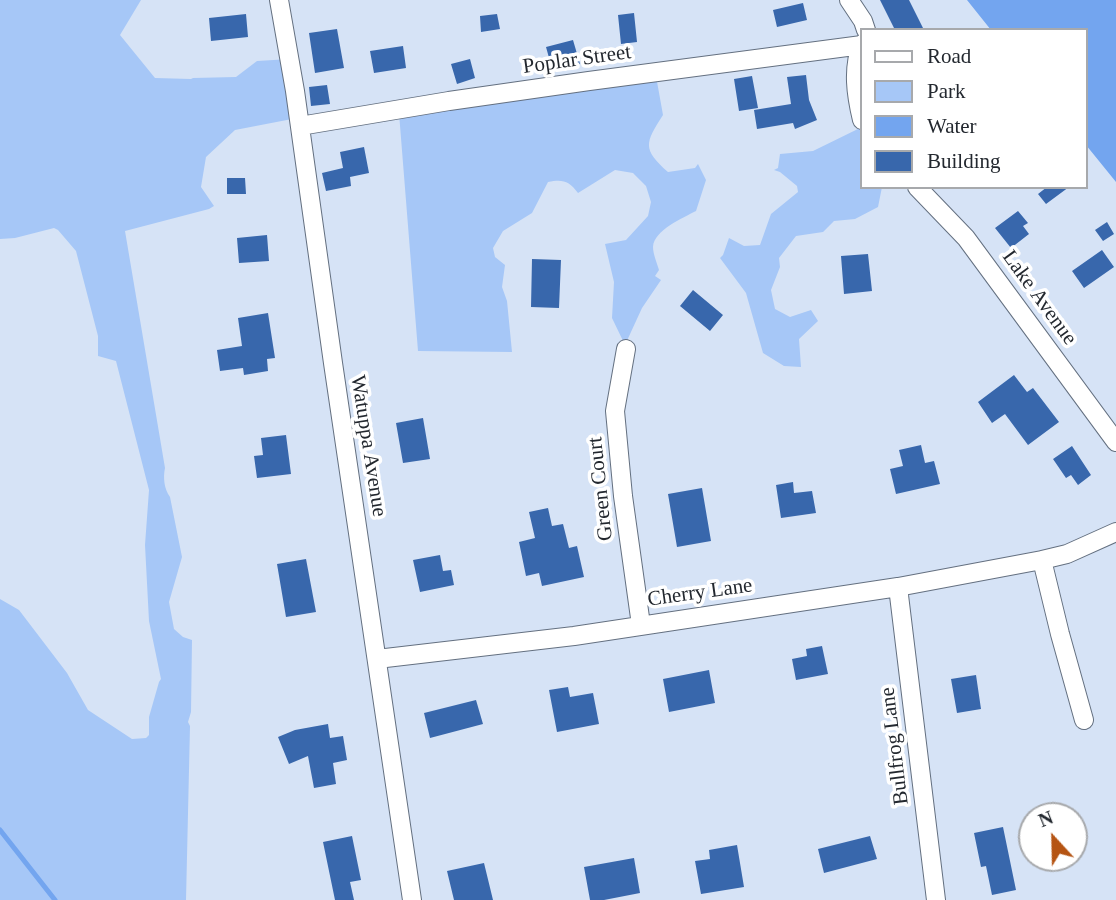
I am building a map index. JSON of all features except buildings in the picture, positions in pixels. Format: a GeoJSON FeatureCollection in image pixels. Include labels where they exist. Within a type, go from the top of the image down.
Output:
{"type":"FeatureCollection","features":[{"type":"Feature","properties":{"kind":"street","name":"Watuppa Avenue"},"geometry":{"type":"LineString","coordinates":[[278,0],[295,91],[412,900]]}},
{"type":"Feature","properties":{"kind":"street"},"geometry":{"type":"LineString","coordinates":[[849,0],[865,28]]}},
{"type":"Feature","properties":{"kind":"street","name":"Poplar Street"},"geometry":{"type":"LineString","coordinates":[[300,126],[551,86],[860,44]]}},
{"type":"Feature","properties":{"kind":"street"},"geometry":{"type":"LineString","coordinates":[[860,49],[856,78],[860,110]]}},
{"type":"Feature","properties":{"kind":"street","name":"Lake Avenue"},"geometry":{"type":"LineString","coordinates":[[919,189],[966,238],[1116,442]]}},
{"type":"Feature","properties":{"kind":"street","name":"Green Court"},"geometry":{"type":"LineString","coordinates":[[626,349],[615,411],[640,625]]}},
{"type":"Feature","properties":{"kind":"street","name":"Cherry Lane"},"geometry":{"type":"LineString","coordinates":[[377,659],[573,636],[898,587],[1035,561],[1078,550],[1116,532]]}},
{"type":"Feature","properties":{"kind":"street"},"geometry":{"type":"LineString","coordinates":[[1035,561],[1084,720]]}},
{"type":"Feature","properties":{"kind":"street","name":"Bullfrog Lane"},"geometry":{"type":"LineString","coordinates":[[898,587],[936,900]]}},
{"type":"Feature","properties":{"kind":"green space"},"geometry":{"type":"Polygon","coordinates":[[[0,0],[141,0],[120,35],[155,78],[236,77],[257,61],[290,59],[292,119],[235,130],[206,157],[201,187],[214,206],[125,231],[165,468],[164,483],[170,497],[182,557],[169,602],[174,629],[183,637],[192,640],[191,712],[188,722],[186,900],[0,900],[0,599],[19,610],[67,673],[88,710],[132,739],[146,738],[149,735],[149,717],[161,679],[149,621],[145,545],[149,490],[116,361],[98,356],[98,336],[76,251],[54,228],[0,239],[0,0]]]}},
{"type":"Feature","properties":{"kind":"green space"},"geometry":{"type":"Polygon","coordinates":[[[656,76],[663,115],[650,139],[650,151],[668,172],[695,168],[698,164],[706,180],[696,211],[670,225],[655,241],[653,250],[659,270],[655,276],[661,280],[642,308],[625,345],[612,318],[614,282],[605,244],[626,240],[648,216],[651,202],[646,186],[633,173],[615,170],[578,193],[565,182],[548,182],[532,213],[503,231],[493,248],[495,257],[505,265],[502,287],[507,301],[512,352],[418,351],[399,113],[656,76]]]}},
{"type":"Feature","properties":{"kind":"green space"},"geometry":{"type":"Polygon","coordinates":[[[860,128],[860,189],[882,189],[878,207],[855,219],[834,221],[823,232],[796,236],[779,258],[780,267],[771,290],[775,309],[790,317],[811,310],[818,321],[799,339],[801,367],[784,366],[763,353],[746,293],[720,258],[729,238],[744,246],[760,245],[771,214],[798,192],[797,186],[774,170],[778,168],[780,154],[813,151],[860,128]]]}},
{"type":"Feature","properties":{"kind":"water"},"geometry":{"type":"Polygon","coordinates":[[[967,0],[1116,0],[1116,182],[1088,147],[1088,28],[989,28],[967,0]]]}},
{"type":"Feature","properties":{"kind":"waterway"},"geometry":{"type":"LineString","coordinates":[[0,830],[55,900]]}}]}
